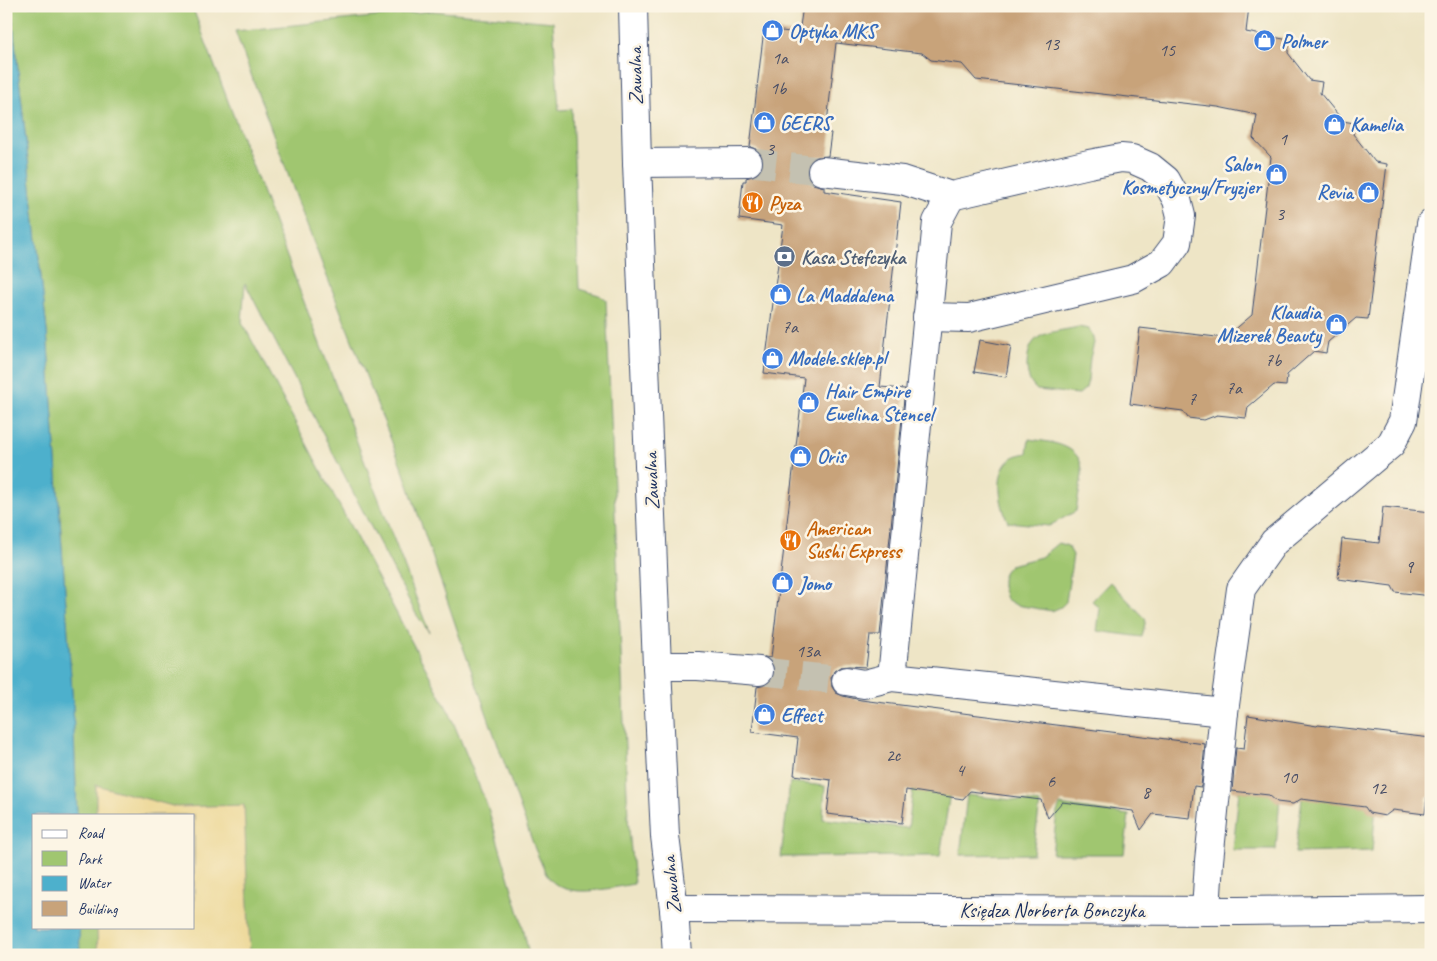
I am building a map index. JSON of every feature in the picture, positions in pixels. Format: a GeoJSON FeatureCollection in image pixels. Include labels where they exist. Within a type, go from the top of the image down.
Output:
{"type":"FeatureCollection","features":[{"type":"Feature","properties":{"kind":"street","name":"Zawalna"},"geometry":{"type":"LineString","coordinates":[[633,6],[637,163],[657,666],[665,836],[674,909],[677,955]]}},
{"type":"Feature","properties":{"kind":"street"},"geometry":{"type":"LineString","coordinates":[[822,170],[902,180],[951,196],[1122,158],[1132,159],[1150,167],[1166,180],[1177,200],[1181,216],[1177,243],[1162,263],[1133,279],[969,318],[927,317]]}},
{"type":"Feature","properties":{"kind":"street"},"geometry":{"type":"LineString","coordinates":[[637,163],[748,162]]}},
{"type":"Feature","properties":{"kind":"street"},"geometry":{"type":"LineString","coordinates":[[892,677],[937,222],[951,196]]}},
{"type":"Feature","properties":{"kind":"street"},"geometry":{"type":"LineString","coordinates":[[1206,911],[1209,861],[1224,712],[1241,590],[1274,542],[1391,444],[1403,421],[1431,224]]}},
{"type":"Feature","properties":{"kind":"street"},"geometry":{"type":"LineString","coordinates":[[657,666],[698,666],[759,672]]}},
{"type":"Feature","properties":{"kind":"street"},"geometry":{"type":"LineString","coordinates":[[846,681],[864,684],[892,677],[1224,712]]}},
{"type":"Feature","properties":{"kind":"street","name":"Księdza Norberta Bonczyka"},"geometry":{"type":"LineString","coordinates":[[674,909],[1206,911],[1431,908]]}},
{"type":"Feature","properties":{"kind":"green space"},"geometry":{"type":"Polygon","coordinates":[[[11,6],[192,6],[429,632],[416,614],[245,283],[242,322],[450,714],[488,808],[523,927],[529,955],[80,955],[79,928],[195,928],[195,814],[77,814],[73,706],[47,331],[11,6]]]}},
{"type":"Feature","properties":{"kind":"green space"},"geometry":{"type":"Polygon","coordinates":[[[432,11],[553,22],[559,110],[572,109],[579,289],[599,295],[606,300],[628,817],[634,884],[599,890],[574,891],[554,883],[546,874],[535,849],[463,647],[404,473],[306,223],[235,31],[432,11]]]}},
{"type":"Feature","properties":{"kind":"green space"},"geometry":{"type":"Polygon","coordinates":[[[1078,327],[1089,329],[1094,343],[1086,388],[1079,394],[1037,390],[1031,382],[1027,366],[1031,346],[1036,340],[1049,333],[1078,327]]]}},
{"type":"Feature","properties":{"kind":"green space"},"geometry":{"type":"Polygon","coordinates":[[[1029,439],[1062,445],[1080,460],[1082,477],[1076,511],[1049,526],[1008,522],[1003,507],[1000,488],[1002,471],[1012,458],[1027,453],[1029,439]]]}},
{"type":"Feature","properties":{"kind":"green space"},"geometry":{"type":"Polygon","coordinates":[[[1058,543],[1068,546],[1073,555],[1066,602],[1061,607],[1052,611],[1016,605],[1006,599],[1002,587],[1002,579],[1010,565],[1041,557],[1058,543]]]}},
{"type":"Feature","properties":{"kind":"green space"},"geometry":{"type":"Polygon","coordinates":[[[1110,582],[1146,619],[1142,637],[1097,631],[1100,608],[1092,601],[1110,582]]]}},
{"type":"Feature","properties":{"kind":"green space"},"geometry":{"type":"Polygon","coordinates":[[[790,782],[825,786],[823,819],[908,828],[913,789],[950,793],[940,856],[781,857],[790,782]]]}},
{"type":"Feature","properties":{"kind":"green space"},"geometry":{"type":"Polygon","coordinates":[[[1239,791],[1280,795],[1276,850],[1233,850],[1239,791]]]}},
{"type":"Feature","properties":{"kind":"green space"},"geometry":{"type":"Polygon","coordinates":[[[967,795],[1040,803],[1033,854],[960,855],[967,795]]]}},
{"type":"Feature","properties":{"kind":"green space"},"geometry":{"type":"Polygon","coordinates":[[[1302,798],[1376,806],[1372,851],[1295,853],[1302,798]]]}},
{"type":"Feature","properties":{"kind":"green space"},"geometry":{"type":"Polygon","coordinates":[[[1060,805],[1129,815],[1124,854],[1052,854],[1057,812],[1060,805]]]}},
{"type":"Feature","properties":{"kind":"sand"},"geometry":{"type":"Polygon","coordinates":[[[96,785],[176,807],[244,805],[250,955],[98,955],[97,928],[195,928],[195,814],[96,814],[96,785]]]}},
{"type":"Feature","properties":{"kind":"water"},"geometry":{"type":"Polygon","coordinates":[[[6,6],[11,6],[47,331],[73,706],[77,814],[32,814],[32,928],[79,928],[80,955],[6,955],[6,6]]]}},
{"type":"Feature","properties":{"kind":"building"},"geometry":{"type":"Polygon","coordinates":[[[803,6],[1249,6],[1246,32],[1289,40],[1288,53],[1309,80],[1322,82],[1320,93],[1343,121],[1354,123],[1353,134],[1375,162],[1387,164],[1368,319],[1356,318],[1328,342],[1326,353],[1314,351],[1287,375],[1286,386],[1274,385],[1248,407],[1246,418],[1217,415],[1204,420],[1188,418],[1183,411],[1130,404],[1140,328],[1225,338],[1252,315],[1271,157],[1253,138],[1257,115],[1218,107],[976,80],[962,64],[931,60],[922,53],[836,43],[826,132],[831,133],[828,156],[816,157],[810,161],[807,169],[808,177],[813,184],[824,187],[824,191],[901,202],[880,387],[905,389],[880,635],[870,635],[866,667],[840,667],[834,671],[831,678],[832,687],[836,693],[861,700],[1205,744],[1201,787],[1194,786],[1190,818],[1153,814],[1141,830],[1133,811],[1062,802],[1048,818],[1041,800],[970,791],[963,799],[906,790],[902,823],[827,814],[831,780],[794,775],[798,738],[752,732],[757,687],[766,685],[772,679],[774,673],[773,664],[768,658],[764,657],[771,658],[804,378],[764,373],[783,225],[739,219],[743,181],[756,175],[761,170],[764,162],[761,154],[756,149],[750,147],[764,29],[799,33],[803,6]]]}},
{"type":"Feature","properties":{"kind":"building"},"geometry":{"type":"Polygon","coordinates":[[[980,340],[1011,346],[1006,377],[974,372],[980,340]]]}},
{"type":"Feature","properties":{"kind":"building"},"geometry":{"type":"Polygon","coordinates":[[[1383,507],[1431,512],[1431,596],[1395,592],[1392,586],[1338,579],[1342,539],[1379,543],[1383,507]]]}},
{"type":"Feature","properties":{"kind":"building"},"geometry":{"type":"Polygon","coordinates":[[[1248,715],[1317,726],[1431,738],[1431,797],[1427,797],[1425,814],[1393,810],[1385,816],[1369,813],[1365,807],[1301,799],[1293,804],[1277,802],[1269,795],[1232,791],[1236,748],[1244,749],[1248,715]]]}},
{"type":"Feature","properties":{"kind":"tunnel"},"geometry":{"type":"LineString","coordinates":[[748,162],[822,171]]}},
{"type":"Feature","properties":{"kind":"tunnel"},"geometry":{"type":"LineString","coordinates":[[759,671],[846,681]]}},
{"type":"Feature","properties":{"kind":"place","name":"Optyka MKS"},"geometry":{"type":"Point","coordinates":[773,31]}},
{"type":"Feature","properties":{"kind":"place","name":"Polmer"},"geometry":{"type":"Point","coordinates":[1265,41]}},
{"type":"Feature","properties":{"kind":"place","name":"GEERS"},"geometry":{"type":"Point","coordinates":[764,123]}},
{"type":"Feature","properties":{"kind":"place","name":"Kamelia"},"geometry":{"type":"Point","coordinates":[1334,124]}},
{"type":"Feature","properties":{"kind":"place","name":"Salon Kosmetyczny/Fryzjer"},"geometry":{"type":"Point","coordinates":[1277,175]}},
{"type":"Feature","properties":{"kind":"place","name":"Revia"},"geometry":{"type":"Point","coordinates":[1369,192]}},
{"type":"Feature","properties":{"kind":"place","name":"Pyza"},"geometry":{"type":"Point","coordinates":[753,203]}},
{"type":"Feature","properties":{"kind":"place","name":"Kasa Stefczyka"},"geometry":{"type":"Point","coordinates":[785,257]}},
{"type":"Feature","properties":{"kind":"place","name":"La Maddalena"},"geometry":{"type":"Point","coordinates":[780,295]}},
{"type":"Feature","properties":{"kind":"place","name":"Klaudia Mizerek Beauty"},"geometry":{"type":"Point","coordinates":[1337,324]}},
{"type":"Feature","properties":{"kind":"place","name":"Modele.sklep.pl"},"geometry":{"type":"Point","coordinates":[772,358]}},
{"type":"Feature","properties":{"kind":"place","name":"Hair Empire Ewelina Stencel"},"geometry":{"type":"Point","coordinates":[809,402]}},
{"type":"Feature","properties":{"kind":"place","name":"Oris"},"geometry":{"type":"Point","coordinates":[801,456]}},
{"type":"Feature","properties":{"kind":"place","name":"American Sushi Express"},"geometry":{"type":"Point","coordinates":[790,540]}},
{"type":"Feature","properties":{"kind":"place","name":"Jomo"},"geometry":{"type":"Point","coordinates":[783,583]}},
{"type":"Feature","properties":{"kind":"place","name":"Effect"},"geometry":{"type":"Point","coordinates":[765,715]}}]}
